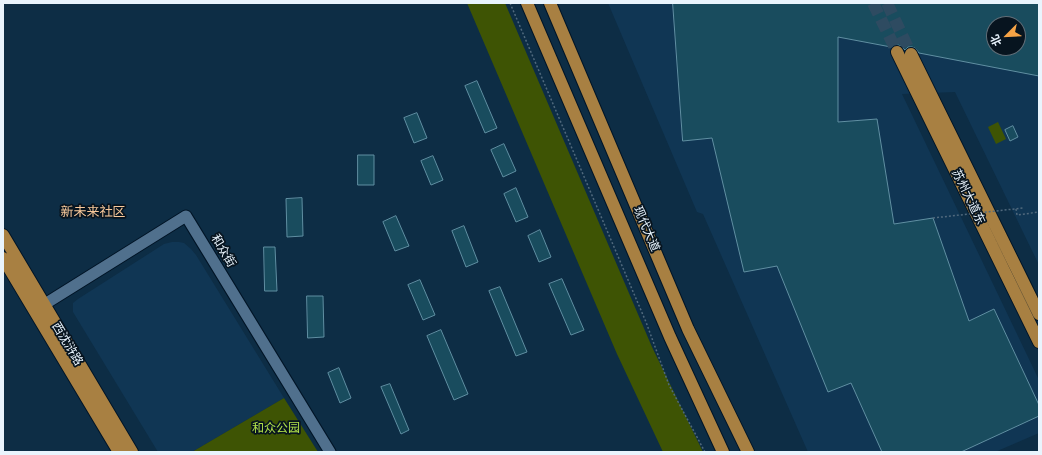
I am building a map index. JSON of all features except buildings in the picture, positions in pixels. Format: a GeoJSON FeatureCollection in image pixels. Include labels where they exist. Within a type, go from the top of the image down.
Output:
{"type":"FeatureCollection","features":[{"type":"Feature","properties":{"kind":"main road","name":"现代大道"},"geometry":{"type":"LineString","coordinates":[[527,3],[670,337],[723,452]]}},
{"type":"Feature","properties":{"kind":"main road","name":"现代大道"},"geometry":{"type":"LineString","coordinates":[[550,3],[688,330],[748,452]]}},
{"type":"Feature","properties":{"kind":"main road","name":"苏州大道东"},"geometry":{"type":"LineString","coordinates":[[897,52],[1039,342]]}},
{"type":"Feature","properties":{"kind":"main road","name":"苏州大道东"},"geometry":{"type":"LineString","coordinates":[[911,54],[1039,314]]}},
{"type":"Feature","properties":{"kind":"main road","name":"西沈浒路"},"geometry":{"type":"LineString","coordinates":[[3,235],[39,308],[119,452]]}},
{"type":"Feature","properties":{"kind":"main road","name":"西沈浒路"},"geometry":{"type":"LineString","coordinates":[[3,258],[39,308],[132,452]]}},
{"type":"Feature","properties":{"kind":"street","name":"和众街"},"geometry":{"type":"LineString","coordinates":[[39,308],[186,216],[330,452]]}},
{"type":"Feature","properties":{"kind":"path"},"geometry":{"type":"LineString","coordinates":[[510,3],[646,322],[669,385],[705,452]]}},
{"type":"Feature","properties":{"kind":"path"},"geometry":{"type":"LineString","coordinates":[[933,218],[1023,208]]}},
{"type":"Feature","properties":{"kind":"path"},"geometry":{"type":"LineString","coordinates":[[1016,209],[1017,215],[1039,212]]}},
{"type":"Feature","properties":{"kind":"shaded area"},"geometry":{"type":"Polygon","coordinates":[[[608,3],[1039,3],[1039,265],[955,92],[902,94],[1039,380],[1039,433],[995,452],[808,452],[703,214],[697,212],[608,3]]]}},
{"type":"Feature","properties":{"kind":"shaded area"},"geometry":{"type":"Polygon","coordinates":[[[172,242],[184,243],[196,255],[284,398],[192,452],[158,452],[73,312],[73,303],[78,299],[164,244],[172,242]]]}},
{"type":"Feature","properties":{"kind":"green space"},"geometry":{"type":"Polygon","coordinates":[[[467,3],[505,3],[652,347],[703,452],[663,452],[617,354],[467,3]]]}},
{"type":"Feature","properties":{"kind":"green space"},"geometry":{"type":"Polygon","coordinates":[[[998,122],[1006,139],[996,144],[988,127],[998,122]]]}},
{"type":"Feature","properties":{"kind":"green space","name":"和众公园"},"geometry":{"type":"Polygon","coordinates":[[[284,398],[318,452],[192,452],[284,398]]]}},
{"type":"Feature","properties":{"kind":"tunnel"},"geometry":{"type":"LineString","coordinates":[[873,3],[897,52]]}},
{"type":"Feature","properties":{"kind":"tunnel"},"geometry":{"type":"LineString","coordinates":[[887,3],[911,54]]}},
{"type":"Feature","properties":{"kind":"district","name":"新未来社区"},"geometry":{"type":"Point","coordinates":[93,212]}}]}
